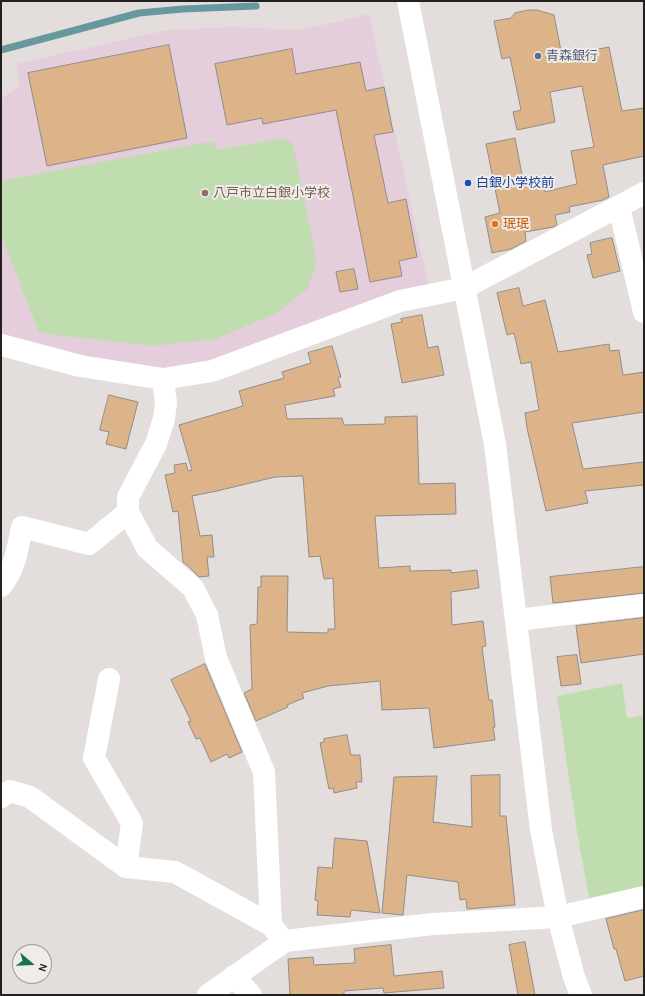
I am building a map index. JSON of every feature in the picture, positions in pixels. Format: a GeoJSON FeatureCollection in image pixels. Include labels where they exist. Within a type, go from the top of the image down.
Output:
{"type":"FeatureCollection","features":[{"type":"Feature","properties":{"kind":"street"},"geometry":{"type":"LineString","coordinates":[[408,1],[495,444],[541,830],[558,917],[574,978],[581,995]]}},
{"type":"Feature","properties":{"kind":"street"},"geometry":{"type":"LineString","coordinates":[[1,345],[80,366],[163,379],[212,371],[400,301],[464,288],[644,193]]}},
{"type":"Feature","properties":{"kind":"street"},"geometry":{"type":"LineString","coordinates":[[619,207],[644,312]]}},
{"type":"Feature","properties":{"kind":"street"},"geometry":{"type":"LineString","coordinates":[[163,379],[166,403],[164,419],[156,444],[128,497],[128,512],[147,548],[194,588],[207,615],[216,658],[264,772],[271,925]]}},
{"type":"Feature","properties":{"kind":"street"},"geometry":{"type":"LineString","coordinates":[[1,586],[6,580],[15,560],[22,526],[89,544],[128,512]]}},
{"type":"Feature","properties":{"kind":"street"},"geometry":{"type":"LineString","coordinates":[[516,620],[644,605]]}},
{"type":"Feature","properties":{"kind":"street"},"geometry":{"type":"LineString","coordinates":[[109,679],[94,758],[132,823],[126,867]]}},
{"type":"Feature","properties":{"kind":"street"},"geometry":{"type":"LineString","coordinates":[[1,797],[10,791],[30,798],[126,867],[175,872],[271,925],[285,942]]}},
{"type":"Feature","properties":{"kind":"street"},"geometry":{"type":"LineString","coordinates":[[208,995],[285,942],[433,924],[558,917],[644,897]]}},
{"type":"Feature","properties":{"kind":"street"},"geometry":{"type":"LineString","coordinates":[[234,976],[251,995]]}},
{"type":"Feature","properties":{"kind":"shaded area","name":"八戸市立白銀小学校"},"geometry":{"type":"Polygon","coordinates":[[[369,14],[429,287],[209,362],[172,369],[84,357],[1,335],[1,99],[19,86],[16,64],[167,30],[234,27],[300,30],[369,14]]]}},
{"type":"Feature","properties":{"kind":"green space"},"geometry":{"type":"Polygon","coordinates":[[[283,138],[293,144],[317,262],[307,289],[275,314],[215,339],[154,346],[39,332],[1,235],[1,183],[10,179],[214,141],[216,150],[283,138]]]}},
{"type":"Feature","properties":{"kind":"green space"},"geometry":{"type":"Polygon","coordinates":[[[622,683],[627,718],[644,715],[644,887],[589,898],[577,832],[557,696],[622,683]]]}},
{"type":"Feature","properties":{"kind":"building"},"geometry":{"type":"Polygon","coordinates":[[[537,10],[554,15],[562,56],[609,47],[622,111],[644,108],[644,156],[603,165],[609,197],[603,200],[569,207],[570,212],[555,215],[557,225],[525,232],[526,241],[511,249],[492,253],[485,217],[500,213],[486,144],[515,138],[524,185],[543,181],[545,192],[577,184],[571,151],[594,147],[582,86],[550,92],[555,122],[517,130],[513,112],[521,110],[510,57],[502,59],[494,21],[511,18],[515,13],[537,10]]]}},
{"type":"Feature","properties":{"kind":"building"},"geometry":{"type":"Polygon","coordinates":[[[169,45],[187,138],[47,166],[28,73],[169,45]]]}},
{"type":"Feature","properties":{"kind":"building"},"geometry":{"type":"Polygon","coordinates":[[[292,49],[296,74],[360,62],[366,91],[384,87],[393,132],[374,135],[388,203],[406,199],[417,257],[399,261],[402,276],[370,282],[336,110],[263,124],[262,118],[227,125],[215,64],[292,49]]]}},
{"type":"Feature","properties":{"kind":"building"},"geometry":{"type":"Polygon","coordinates":[[[612,238],[620,271],[593,278],[587,255],[592,254],[590,243],[612,238]]]}},
{"type":"Feature","properties":{"kind":"building"},"geometry":{"type":"Polygon","coordinates":[[[354,269],[358,289],[340,292],[336,272],[354,269]]]}},
{"type":"Feature","properties":{"kind":"building"},"geometry":{"type":"Polygon","coordinates":[[[519,288],[523,306],[545,300],[558,352],[609,344],[610,351],[619,350],[623,375],[644,372],[644,412],[572,423],[583,469],[644,462],[644,485],[585,491],[588,503],[546,511],[525,413],[539,410],[531,362],[521,364],[514,333],[507,335],[497,293],[519,288]]]}},
{"type":"Feature","properties":{"kind":"building"},"geometry":{"type":"Polygon","coordinates":[[[422,315],[428,348],[438,346],[444,375],[402,383],[391,324],[402,322],[401,319],[422,315]]]}},
{"type":"Feature","properties":{"kind":"building"},"geometry":{"type":"Polygon","coordinates":[[[332,346],[341,377],[338,378],[341,387],[333,389],[335,396],[285,405],[287,419],[342,418],[344,425],[385,424],[385,417],[417,416],[419,484],[455,483],[456,514],[375,516],[379,568],[410,566],[410,571],[451,570],[451,573],[477,570],[479,588],[451,592],[452,625],[483,621],[486,646],[482,647],[489,700],[492,700],[495,740],[434,748],[429,708],[382,710],[380,681],[328,686],[302,693],[304,698],[287,705],[288,707],[256,721],[244,693],[252,689],[250,625],[257,624],[258,587],[261,587],[261,576],[288,576],[287,632],[328,633],[328,629],[335,629],[333,578],[324,579],[320,556],[309,557],[303,476],[275,477],[192,496],[200,536],[212,535],[214,557],[207,557],[209,576],[199,577],[183,562],[178,511],[173,512],[165,475],[175,473],[174,465],[186,463],[188,471],[192,470],[179,425],[243,406],[239,391],[284,378],[282,372],[311,363],[308,353],[332,346]]]}},
{"type":"Feature","properties":{"kind":"building"},"geometry":{"type":"Polygon","coordinates":[[[109,395],[138,402],[126,449],[106,444],[109,432],[100,430],[109,395]]]}},
{"type":"Feature","properties":{"kind":"building"},"geometry":{"type":"Polygon","coordinates":[[[644,567],[644,593],[553,603],[550,577],[644,567]]]}},
{"type":"Feature","properties":{"kind":"building"},"geometry":{"type":"Polygon","coordinates":[[[644,618],[644,654],[581,663],[576,626],[644,618]]]}},
{"type":"Feature","properties":{"kind":"building"},"geometry":{"type":"Polygon","coordinates":[[[577,655],[581,684],[561,686],[557,657],[577,655]]]}},
{"type":"Feature","properties":{"kind":"building"},"geometry":{"type":"Polygon","coordinates":[[[205,664],[242,752],[229,758],[227,754],[211,762],[200,738],[196,739],[188,722],[191,721],[171,680],[205,664]]]}},
{"type":"Feature","properties":{"kind":"building"},"geometry":{"type":"Polygon","coordinates":[[[347,735],[351,755],[360,755],[362,782],[356,782],[357,788],[334,793],[333,788],[329,789],[320,743],[324,742],[324,739],[347,735]]]}},
{"type":"Feature","properties":{"kind":"building"},"geometry":{"type":"Polygon","coordinates":[[[500,775],[500,816],[506,816],[515,905],[467,909],[466,899],[460,900],[458,882],[407,875],[403,915],[382,913],[394,777],[437,776],[433,822],[472,827],[471,776],[500,775]]]}},
{"type":"Feature","properties":{"kind":"building"},"geometry":{"type":"Polygon","coordinates":[[[335,838],[367,841],[380,913],[351,910],[350,917],[317,915],[318,901],[315,900],[318,867],[332,868],[335,838]]]}},
{"type":"Feature","properties":{"kind":"building"},"geometry":{"type":"Polygon","coordinates":[[[644,910],[644,976],[625,981],[606,919],[644,910]]]}},
{"type":"Feature","properties":{"kind":"building"},"geometry":{"type":"Polygon","coordinates":[[[525,942],[535,995],[518,995],[509,945],[525,942]]]}},
{"type":"Feature","properties":{"kind":"building"},"geometry":{"type":"Polygon","coordinates":[[[391,945],[394,976],[442,971],[444,988],[384,993],[383,988],[344,991],[344,995],[290,995],[288,959],[313,957],[314,965],[355,963],[354,949],[391,945]]]}},
{"type":"Feature","properties":{"kind":"waterway"},"geometry":{"type":"LineString","coordinates":[[1,50],[139,13],[183,9],[256,6]]}},
{"type":"Feature","properties":{"kind":"place","name":"青森銀行"},"geometry":{"type":"Point","coordinates":[538,56]}},
{"type":"Feature","properties":{"kind":"place","name":"白銀小学校前"},"geometry":{"type":"Point","coordinates":[468,183]}},
{"type":"Feature","properties":{"kind":"place","name":"八戸市立白銀小学校"},"geometry":{"type":"Point","coordinates":[205,193]}},
{"type":"Feature","properties":{"kind":"place","name":"珉珉"},"geometry":{"type":"Point","coordinates":[495,224]}}]}
